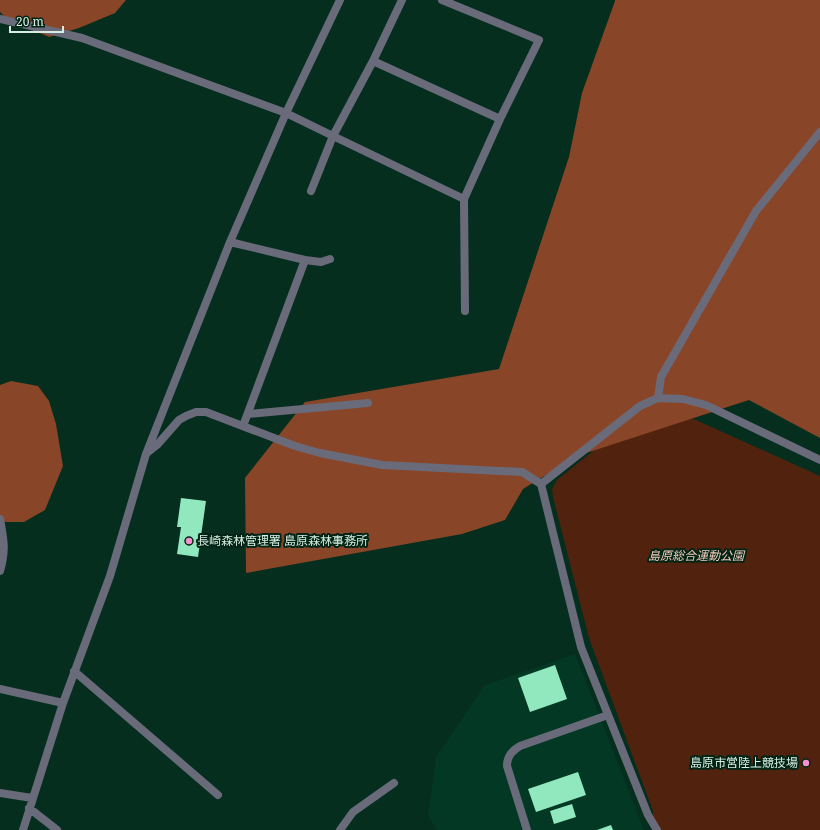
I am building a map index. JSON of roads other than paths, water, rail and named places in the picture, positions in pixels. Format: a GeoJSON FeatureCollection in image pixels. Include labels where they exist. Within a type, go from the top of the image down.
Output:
{"type":"FeatureCollection","features":[{"type":"Feature","properties":{"kind":"street"},"geometry":{"type":"LineString","coordinates":[[23,830],[63,703],[110,576],[146,454],[230,242],[286,112],[340,0]]}},
{"type":"Feature","properties":{"kind":"street"},"geometry":{"type":"LineString","coordinates":[[311,192],[334,136],[373,61],[402,0]]}},
{"type":"Feature","properties":{"kind":"street"},"geometry":{"type":"LineString","coordinates":[[442,0],[539,40],[500,119],[464,199],[464,311]]}},
{"type":"Feature","properties":{"kind":"street"},"geometry":{"type":"LineString","coordinates":[[0,19],[82,38],[286,112],[464,199]]}},
{"type":"Feature","properties":{"kind":"street"},"geometry":{"type":"LineString","coordinates":[[373,61],[500,119]]}},
{"type":"Feature","properties":{"kind":"street"},"geometry":{"type":"LineString","coordinates":[[658,398],[661,377],[756,211],[820,132]]}},
{"type":"Feature","properties":{"kind":"street"},"geometry":{"type":"LineString","coordinates":[[230,242],[305,260],[321,262],[330,259]]}},
{"type":"Feature","properties":{"kind":"street"},"geometry":{"type":"LineString","coordinates":[[243,426],[305,260]]}},
{"type":"Feature","properties":{"kind":"street"},"geometry":{"type":"LineString","coordinates":[[541,484],[640,406],[658,398],[683,399],[706,405],[820,460]]}},
{"type":"Feature","properties":{"kind":"street"},"geometry":{"type":"LineString","coordinates":[[248,414],[368,403]]}},
{"type":"Feature","properties":{"kind":"street"},"geometry":{"type":"LineString","coordinates":[[146,454],[157,445],[179,420],[196,412],[206,412],[295,446],[328,455],[382,465],[522,472],[541,484],[581,647],[648,815],[657,830]]}},
{"type":"Feature","properties":{"kind":"street"},"geometry":{"type":"LineString","coordinates":[[0,519],[5,542],[4,558],[0,572]]}},
{"type":"Feature","properties":{"kind":"street"},"geometry":{"type":"LineString","coordinates":[[74,671],[218,795]]}},
{"type":"Feature","properties":{"kind":"street"},"geometry":{"type":"LineString","coordinates":[[0,689],[63,703]]}},
{"type":"Feature","properties":{"kind":"street"},"geometry":{"type":"LineString","coordinates":[[527,830],[508,771],[507,760],[510,754],[520,746],[608,715]]}},
{"type":"Feature","properties":{"kind":"street"},"geometry":{"type":"LineString","coordinates":[[340,830],[353,812],[394,784]]}},
{"type":"Feature","properties":{"kind":"street"},"geometry":{"type":"LineString","coordinates":[[0,793],[32,798]]}},
{"type":"Feature","properties":{"kind":"street"},"geometry":{"type":"LineString","coordinates":[[29,808],[57,830]]}},
{"type":"Feature","properties":{"kind":"place","name":"長崎森林管理署 島原森林事務所"},"geometry":{"type":"Point","coordinates":[189,541]}},
{"type":"Feature","properties":{"kind":"place","name":"島原市営陸上競技場"},"geometry":{"type":"Point","coordinates":[806,763]}},
{"type":"Feature","properties":{"kind":"park label","name":"島原総合運動公園"},"geometry":{"type":"Point","coordinates":[696,556]}}]}
